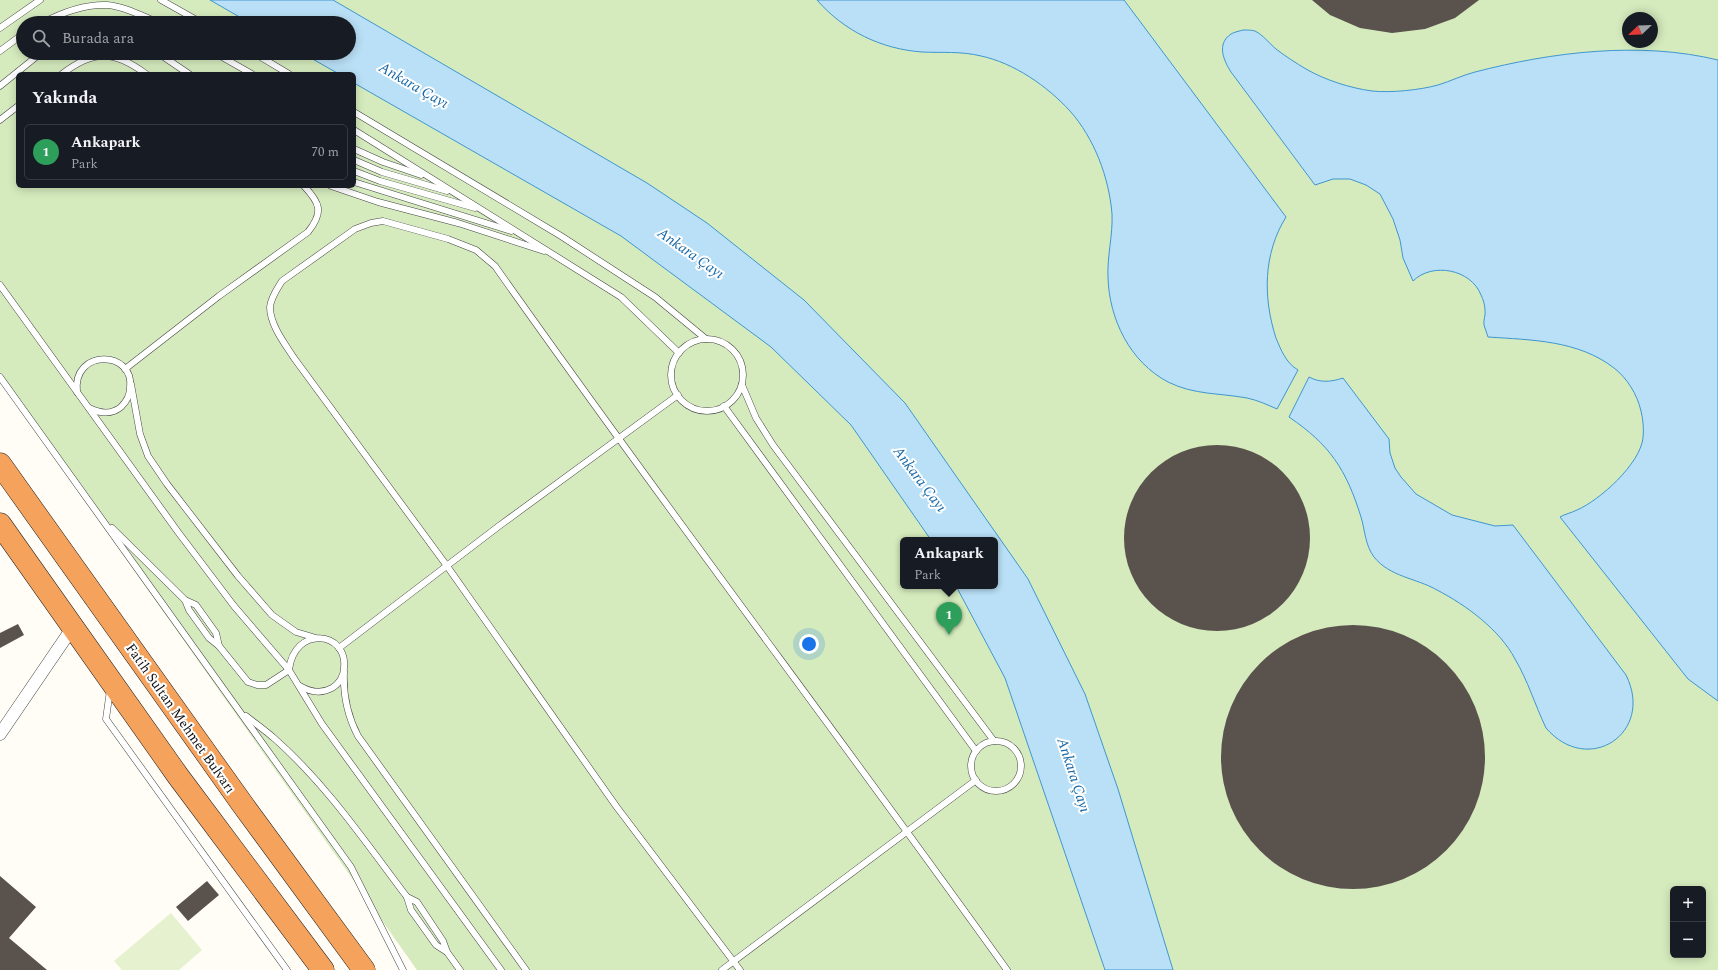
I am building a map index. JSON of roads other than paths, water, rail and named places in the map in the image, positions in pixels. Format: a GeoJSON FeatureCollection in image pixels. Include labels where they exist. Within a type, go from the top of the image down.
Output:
{"type":"FeatureCollection","features":[{"type":"Feature","properties":{"kind":"highway","name":"Fatih Sultan Mehmet Bulvarı"},"geometry":{"type":"LineString","coordinates":[[0,464],[243,805],[364,970]]}},
{"type":"Feature","properties":{"kind":"highway"},"geometry":{"type":"LineString","coordinates":[[8,539],[73,627],[178,776],[324,970]]}},
{"type":"Feature","properties":{"kind":"street"},"geometry":{"type":"LineString","coordinates":[[0,734],[73,627]]}},
{"type":"Feature","properties":{"kind":"lane"},"geometry":{"type":"LineString","coordinates":[[17,16],[40,0]]}},
{"type":"Feature","properties":{"kind":"lane"},"geometry":{"type":"LineString","coordinates":[[161,0],[190,16]]}},
{"type":"Feature","properties":{"kind":"lane"},"geometry":{"type":"LineString","coordinates":[[54,16],[90,6],[108,5],[140,16]]}},
{"type":"Feature","properties":{"kind":"lane"},"geometry":{"type":"LineString","coordinates":[[0,28],[16,17]]}},
{"type":"Feature","properties":{"kind":"lane"},"geometry":{"type":"LineString","coordinates":[[0,22],[11,20]]}},
{"type":"Feature","properties":{"kind":"lane"},"geometry":{"type":"LineString","coordinates":[[0,51],[16,39]]}},
{"type":"Feature","properties":{"kind":"lane"},"geometry":{"type":"LineString","coordinates":[[17,72],[32,60]]}},
{"type":"Feature","properties":{"kind":"lane"},"geometry":{"type":"LineString","coordinates":[[64,72],[72,66],[85,60]]}},
{"type":"Feature","properties":{"kind":"lane"},"geometry":{"type":"LineString","coordinates":[[123,60],[132,63],[143,72]]}},
{"type":"Feature","properties":{"kind":"lane"},"geometry":{"type":"LineString","coordinates":[[168,60],[186,72]]}},
{"type":"Feature","properties":{"kind":"lane"},"geometry":{"type":"LineString","coordinates":[[227,60],[248,72]]}},
{"type":"Feature","properties":{"kind":"lane"},"geometry":{"type":"LineString","coordinates":[[266,60],[286,72]]}},
{"type":"Feature","properties":{"kind":"lane"},"geometry":{"type":"LineString","coordinates":[[0,86],[16,73]]}},
{"type":"Feature","properties":{"kind":"lane"},"geometry":{"type":"LineString","coordinates":[[0,120],[16,108]]}},
{"type":"Feature","properties":{"kind":"lane"},"geometry":{"type":"LineString","coordinates":[[356,113],[562,236],[654,297],[706,339]]}},
{"type":"Feature","properties":{"kind":"lane"},"geometry":{"type":"LineString","coordinates":[[356,131],[620,297],[679,353]]}},
{"type":"Feature","properties":{"kind":"lane"},"geometry":{"type":"LineString","coordinates":[[356,150],[383,162],[430,178]]}},
{"type":"Feature","properties":{"kind":"lane"},"geometry":{"type":"LineString","coordinates":[[356,161],[382,172],[457,194]]}},
{"type":"Feature","properties":{"kind":"lane"},"geometry":{"type":"LineString","coordinates":[[356,172],[380,181],[482,210]]}},
{"type":"Feature","properties":{"kind":"lane"},"geometry":{"type":"LineString","coordinates":[[356,183],[520,234]]}},
{"type":"Feature","properties":{"kind":"lane"},"geometry":{"type":"LineString","coordinates":[[125,369],[220,296],[308,232],[316,222],[319,214],[319,207],[314,197],[306,188]]}},
{"type":"Feature","properties":{"kind":"lane"},"geometry":{"type":"LineString","coordinates":[[337,188],[378,202],[458,223],[553,254]]}},
{"type":"Feature","properties":{"kind":"lane"},"geometry":{"type":"LineString","coordinates":[[740,970],[616,806],[447,566],[294,358],[273,322],[270,306],[274,293],[282,281],[355,229],[371,222],[383,221],[448,239],[476,250],[495,266],[703,556],[908,831],[1007,970]]}},
{"type":"Feature","properties":{"kind":"lane"},"geometry":{"type":"LineString","coordinates":[[0,285],[178,532],[220,587],[289,670],[335,741],[501,970]]}},
{"type":"Feature","properties":{"kind":"lane"},"geometry":{"type":"LineString","coordinates":[[706,339],[725,344],[735,351],[741,361],[743,373],[742,385],[737,396],[718,409],[706,411],[695,408],[684,402],[678,395],[672,382],[672,370],[675,359],[682,349],[692,342],[706,339]]}},
{"type":"Feature","properties":{"kind":"lane"},"geometry":{"type":"LineString","coordinates":[[78,393],[78,378],[81,370],[94,360],[111,360],[118,363],[125,369],[131,384],[140,434],[148,456],[167,484],[238,576],[272,615],[296,632],[325,639],[332,642],[339,648],[343,655],[345,664],[343,689],[346,706],[351,722],[358,736],[526,970]]}},
{"type":"Feature","properties":{"kind":"lane"},"geometry":{"type":"LineString","coordinates":[[0,377],[351,867],[403,970]]}},
{"type":"Feature","properties":{"kind":"lane"},"geometry":{"type":"LineString","coordinates":[[88,408],[96,412],[104,413],[113,411],[126,401],[130,393],[131,384]]}},
{"type":"Feature","properties":{"kind":"lane"},"geometry":{"type":"LineString","coordinates":[[742,385],[756,418],[773,445],[994,741]]}},
{"type":"Feature","properties":{"kind":"lane"},"geometry":{"type":"LineString","coordinates":[[339,648],[678,395]]}},
{"type":"Feature","properties":{"kind":"lane"},"geometry":{"type":"LineString","coordinates":[[724,406],[976,751]]}},
{"type":"Feature","properties":{"kind":"lane"},"geometry":{"type":"LineString","coordinates":[[100,516],[185,600],[189,610],[209,638],[219,646],[248,682],[257,685],[266,685],[289,670],[291,656],[295,650],[305,642],[316,638]]}},
{"type":"Feature","properties":{"kind":"lane"},"geometry":{"type":"LineString","coordinates":[[300,686],[310,691],[319,692],[327,690],[337,683],[344,672]]}},
{"type":"Feature","properties":{"kind":"lane"},"geometry":{"type":"LineString","coordinates":[[111,681],[106,719],[287,970]]}},
{"type":"Feature","properties":{"kind":"lane"},"geometry":{"type":"LineString","coordinates":[[240,711],[276,739],[341,810],[407,897],[411,910],[436,945],[447,952],[460,970]]}},
{"type":"Feature","properties":{"kind":"lane"},"geometry":{"type":"LineString","coordinates":[[994,741],[1007,743],[1014,747],[1021,762],[1021,770],[1018,778],[1012,785],[997,791],[989,790],[976,780],[972,773],[971,765],[976,751],[983,744],[994,741]]}},
{"type":"Feature","properties":{"kind":"lane"},"geometry":{"type":"LineString","coordinates":[[722,970],[976,780]]}},
{"type":"Feature","properties":{"kind":"water","name":"Ankara Çayı"},"geometry":{"type":"Polygon","coordinates":[[[210,0],[333,0],[647,183],[707,223],[804,300],[905,403],[1028,579],[1085,694],[1118,789],[1173,970],[1105,970],[1005,678],[958,589],[998,589],[998,537],[929,537],[851,425],[771,347],[621,236],[356,84],[356,72],[335,72],[314,60],[356,60],[356,16],[238,16],[210,0]]]}},
{"type":"Feature","properties":{"kind":"water"},"geometry":{"type":"Polygon","coordinates":[[[817,0],[1124,0],[1286,217],[1278,231],[1269,261],[1267,292],[1276,338],[1287,360],[1298,370],[1277,409],[1259,401],[1247,398],[1197,391],[1168,382],[1143,363],[1133,351],[1124,338],[1117,323],[1109,293],[1108,269],[1112,214],[1108,186],[1104,172],[1093,146],[1079,122],[1051,93],[1018,70],[993,59],[966,53],[922,52],[907,50],[878,42],[851,29],[839,21],[817,0]]]}},
{"type":"Feature","properties":{"kind":"water"},"geometry":{"type":"Polygon","coordinates":[[[1243,30],[1255,31],[1283,54],[1321,77],[1355,88],[1380,92],[1405,91],[1423,88],[1438,85],[1470,73],[1504,65],[1565,54],[1596,51],[1658,51],[1688,54],[1718,60],[1718,701],[1688,679],[1560,517],[1575,511],[1597,498],[1618,480],[1635,459],[1643,438],[1642,414],[1637,399],[1627,382],[1619,372],[1600,359],[1570,347],[1554,343],[1488,337],[1484,325],[1485,308],[1482,297],[1476,286],[1469,279],[1460,274],[1440,270],[1421,275],[1413,281],[1403,258],[1400,240],[1393,219],[1380,194],[1366,185],[1350,179],[1333,179],[1315,185],[1231,72],[1224,58],[1224,43],[1226,38],[1231,34],[1243,30]]]}},
{"type":"Feature","properties":{"kind":"water"},"geometry":{"type":"Polygon","coordinates":[[[1309,377],[1326,381],[1343,378],[1389,439],[1390,453],[1395,468],[1416,494],[1452,515],[1495,526],[1513,525],[1626,675],[1633,696],[1632,715],[1625,730],[1613,742],[1597,748],[1580,749],[1563,742],[1546,728],[1520,667],[1509,648],[1491,628],[1481,619],[1448,596],[1429,586],[1395,573],[1380,564],[1374,557],[1367,542],[1361,517],[1349,485],[1335,460],[1326,448],[1303,427],[1289,417],[1309,377]]]}},
{"type":"Feature","properties":{"kind":"place","name":"Ankapark"},"geometry":{"type":"Point","coordinates":[949,635]}}]}
